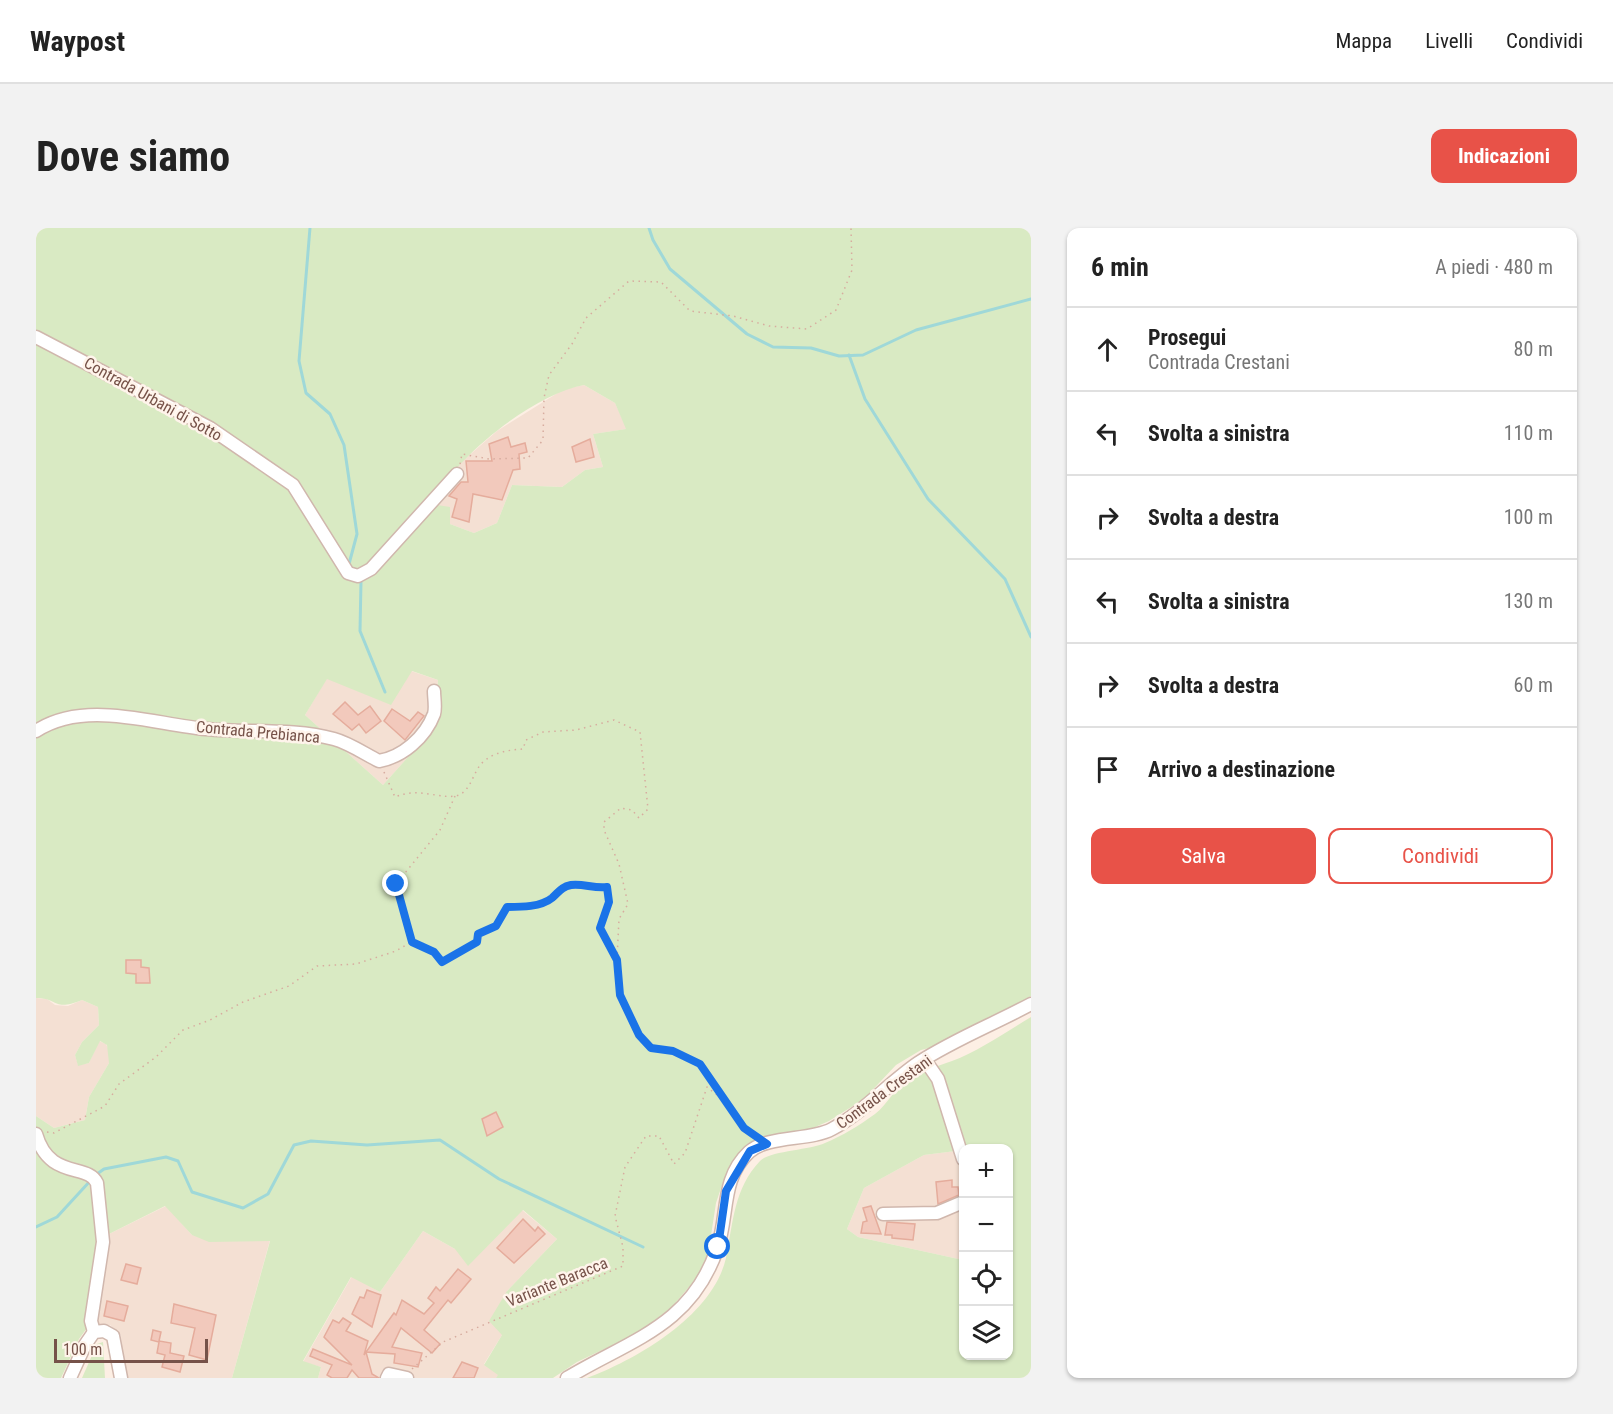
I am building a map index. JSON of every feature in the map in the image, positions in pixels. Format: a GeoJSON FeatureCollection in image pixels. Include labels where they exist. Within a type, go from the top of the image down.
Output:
{"type":"FeatureCollection","features":[{"type":"Feature","properties":{"kind":"street","name":"Contrada Urbani di Sotto"},"geometry":{"type":"LineString","coordinates":[[36,337],[210,428],[294,485],[348,573],[358,576],[371,569],[457,474]]}},
{"type":"Feature","properties":{"kind":"street"},"geometry":{"type":"LineString","coordinates":[[379,761],[400,756],[415,742],[434,714],[434,691]]}},
{"type":"Feature","properties":{"kind":"street","name":"Contrada Prebianca"},"geometry":{"type":"LineString","coordinates":[[36,731],[45,726],[78,717],[128,717],[205,729],[306,734],[336,739],[379,761]]}},
{"type":"Feature","properties":{"kind":"street","name":"Contrada Crestani"},"geometry":{"type":"LineString","coordinates":[[567,1378],[667,1323],[704,1281],[718,1247],[726,1191],[750,1151],[767,1144],[831,1130],[925,1060],[1031,1004]]}},
{"type":"Feature","properties":{"kind":"street"},"geometry":{"type":"LineString","coordinates":[[925,1060],[938,1079],[959,1147]]}},
{"type":"Feature","properties":{"kind":"street"},"geometry":{"type":"LineString","coordinates":[[41,1132],[40,1148],[48,1159],[91,1176],[97,1182],[103,1242],[91,1321],[94,1332]]}},
{"type":"Feature","properties":{"kind":"street"},"geometry":{"type":"LineString","coordinates":[[883,1214],[937,1213],[959,1204]]}},
{"type":"Feature","properties":{"kind":"street"},"geometry":{"type":"LineString","coordinates":[[70,1378],[85,1345],[94,1332],[104,1331],[113,1336],[121,1378]]}},
{"type":"Feature","properties":{"kind":"street"},"geometry":{"type":"LineString","coordinates":[[387,1378],[389,1374],[406,1377]]}},
{"type":"Feature","properties":{"kind":"path"},"geometry":{"type":"LineString","coordinates":[[457,474],[462,454],[489,459],[528,458],[543,440],[544,398],[549,375],[573,344],[586,318],[629,281],[661,282],[690,311],[733,316],[768,326],[807,329],[836,310],[852,270],[851,228]]}},
{"type":"Feature","properties":{"kind":"path"},"geometry":{"type":"LineString","coordinates":[[379,761],[395,797],[409,791],[455,796],[465,791],[483,762],[502,751],[523,749],[526,740],[543,732],[576,730],[614,720],[640,732],[648,809],[639,818],[632,810],[621,808],[604,822],[604,830],[619,864],[628,904],[619,919],[617,960],[620,995],[639,1035],[651,1048],[673,1051],[700,1064],[744,1128],[767,1144]]}},
{"type":"Feature","properties":{"kind":"path"},"geometry":{"type":"LineString","coordinates":[[412,942],[396,884],[440,830],[455,796]]}},
{"type":"Feature","properties":{"kind":"path"},"geometry":{"type":"LineString","coordinates":[[412,942],[434,952],[442,962],[477,942],[478,934],[496,926],[507,907],[526,907],[551,899],[560,888],[573,884],[597,889],[607,887],[609,902],[600,928],[617,960]]}},
{"type":"Feature","properties":{"kind":"path"},"geometry":{"type":"LineString","coordinates":[[41,1132],[54,1133],[98,1112],[119,1084],[156,1057],[183,1030],[210,1020],[243,1002],[289,986],[317,966],[356,964],[396,951],[412,942]]}},
{"type":"Feature","properties":{"kind":"path","name":"Variante Baracca"},"geometry":{"type":"LineString","coordinates":[[406,1377],[444,1342],[623,1266],[623,1247],[615,1216],[625,1167],[646,1136],[659,1136],[674,1164],[685,1154],[707,1087],[726,1101]]}},
{"type":"Feature","properties":{"kind":"shaded area"},"geometry":{"type":"Polygon","coordinates":[[[584,385],[615,403],[627,429],[593,434],[603,467],[585,470],[562,487],[512,485],[497,523],[474,533],[450,524],[431,504],[458,465],[497,431],[564,389],[584,385]]]}},
{"type":"Feature","properties":{"kind":"shaded area"},"geometry":{"type":"Polygon","coordinates":[[[411,671],[438,680],[434,728],[383,785],[305,715],[327,678],[390,704],[411,671]]]}},
{"type":"Feature","properties":{"kind":"shaded area"},"geometry":{"type":"Polygon","coordinates":[[[36,998],[47,999],[55,1005],[68,1006],[82,1000],[98,1007],[99,1025],[82,1042],[75,1055],[78,1065],[89,1063],[99,1041],[106,1044],[109,1050],[109,1063],[89,1097],[85,1120],[54,1128],[36,1116],[36,998]]]}},
{"type":"Feature","properties":{"kind":"shaded area"},"geometry":{"type":"Polygon","coordinates":[[[956,1151],[959,1160],[959,1259],[858,1237],[847,1229],[864,1188],[924,1155],[956,1151]]]}},
{"type":"Feature","properties":{"kind":"shaded area"},"geometry":{"type":"Polygon","coordinates":[[[166,1206],[192,1235],[270,1240],[232,1378],[124,1378],[121,1335],[110,1325],[93,1325],[105,1236],[166,1206]]]}},
{"type":"Feature","properties":{"kind":"shaded area"},"geometry":{"type":"Polygon","coordinates":[[[522,1210],[557,1239],[507,1291],[502,1335],[484,1364],[499,1375],[496,1378],[318,1378],[321,1367],[303,1362],[352,1276],[380,1292],[423,1231],[455,1249],[522,1210]]]}},
{"type":"Feature","properties":{"kind":"green space"},"geometry":{"type":"Polygon","coordinates":[[[36,228],[1031,228],[1031,996],[945,1044],[921,1050],[896,1065],[864,1099],[829,1121],[813,1128],[757,1140],[745,1149],[723,1182],[716,1203],[708,1255],[701,1273],[671,1308],[638,1333],[577,1362],[553,1378],[496,1378],[498,1375],[484,1365],[502,1335],[489,1321],[507,1291],[557,1239],[523,1210],[468,1266],[455,1249],[423,1231],[380,1292],[351,1277],[303,1361],[321,1367],[318,1378],[232,1378],[270,1241],[209,1242],[192,1235],[165,1206],[105,1236],[87,1328],[79,1339],[61,1378],[36,1378],[36,1116],[54,1128],[85,1120],[89,1097],[109,1063],[107,1045],[100,1041],[89,1063],[78,1066],[75,1055],[82,1042],[99,1025],[98,1007],[82,1000],[61,1005],[36,998],[36,228]],[[584,385],[563,391],[542,401],[497,431],[458,467],[431,504],[450,507],[450,524],[474,533],[497,523],[512,485],[562,487],[585,470],[603,467],[593,434],[626,429],[615,403],[584,385]],[[412,671],[391,705],[327,679],[305,715],[383,785],[434,728],[438,680],[412,671]]]}},
{"type":"Feature","properties":{"kind":"green space"},"geometry":{"type":"Polygon","coordinates":[[[1031,1017],[1031,1378],[587,1378],[650,1347],[690,1316],[706,1298],[718,1279],[726,1258],[740,1194],[751,1171],[760,1161],[772,1155],[818,1145],[844,1134],[875,1114],[910,1078],[972,1052],[1031,1017]]]}},
{"type":"Feature","properties":{"kind":"green space"},"geometry":{"type":"Polygon","coordinates":[[[103,1342],[105,1378],[82,1378],[97,1344],[103,1342]]]}},
{"type":"Feature","properties":{"kind":"building"},"geometry":{"type":"Polygon","coordinates":[[[508,437],[511,447],[525,443],[527,452],[519,454],[520,469],[513,470],[502,500],[473,494],[469,522],[452,517],[457,499],[449,496],[461,482],[468,482],[466,461],[492,461],[489,444],[508,437]]]}},
{"type":"Feature","properties":{"kind":"building"},"geometry":{"type":"Polygon","coordinates":[[[590,439],[594,457],[576,462],[572,447],[590,439]]]}},
{"type":"Feature","properties":{"kind":"building"},"geometry":{"type":"Polygon","coordinates":[[[345,702],[358,715],[370,706],[381,721],[366,733],[359,724],[352,730],[333,714],[345,702]]]}},
{"type":"Feature","properties":{"kind":"building"},"geometry":{"type":"Polygon","coordinates":[[[392,709],[410,721],[418,712],[424,716],[405,740],[384,721],[392,709]]]}},
{"type":"Feature","properties":{"kind":"building"},"geometry":{"type":"Polygon","coordinates":[[[126,960],[141,960],[141,967],[149,968],[150,983],[136,983],[136,974],[126,973],[126,960]]]}},
{"type":"Feature","properties":{"kind":"building"},"geometry":{"type":"Polygon","coordinates":[[[496,1112],[503,1127],[487,1136],[482,1119],[496,1112]]]}},
{"type":"Feature","properties":{"kind":"building"},"geometry":{"type":"Polygon","coordinates":[[[952,1180],[952,1187],[958,1187],[959,1195],[938,1204],[936,1182],[952,1180]]]}},
{"type":"Feature","properties":{"kind":"building"},"geometry":{"type":"Polygon","coordinates":[[[871,1206],[881,1234],[861,1233],[863,1222],[867,1221],[863,1208],[871,1206]]]}},
{"type":"Feature","properties":{"kind":"building"},"geometry":{"type":"Polygon","coordinates":[[[523,1219],[535,1231],[538,1227],[545,1234],[514,1263],[497,1248],[523,1219]]]}},
{"type":"Feature","properties":{"kind":"building"},"geometry":{"type":"Polygon","coordinates":[[[887,1222],[915,1224],[913,1240],[885,1235],[887,1222]]]}},
{"type":"Feature","properties":{"kind":"building"},"geometry":{"type":"Polygon","coordinates":[[[126,1264],[141,1268],[137,1284],[121,1280],[126,1264]]]}},
{"type":"Feature","properties":{"kind":"building"},"geometry":{"type":"Polygon","coordinates":[[[458,1269],[471,1279],[451,1303],[448,1300],[424,1330],[440,1344],[432,1353],[401,1328],[392,1347],[422,1353],[418,1367],[394,1363],[395,1354],[366,1352],[394,1313],[396,1315],[402,1300],[424,1314],[434,1303],[428,1298],[436,1287],[440,1291],[458,1269]]]}},
{"type":"Feature","properties":{"kind":"building"},"geometry":{"type":"Polygon","coordinates":[[[367,1290],[381,1295],[372,1327],[352,1314],[360,1297],[364,1298],[367,1290]]]}},
{"type":"Feature","properties":{"kind":"building"},"geometry":{"type":"Polygon","coordinates":[[[107,1301],[128,1306],[124,1321],[104,1316],[107,1301]]]}},
{"type":"Feature","properties":{"kind":"building"},"geometry":{"type":"Polygon","coordinates":[[[174,1304],[216,1315],[207,1360],[189,1355],[195,1328],[171,1323],[174,1304]]]}},
{"type":"Feature","properties":{"kind":"building"},"geometry":{"type":"Polygon","coordinates":[[[343,1318],[351,1323],[346,1331],[368,1341],[364,1355],[366,1352],[372,1374],[379,1378],[359,1378],[352,1370],[347,1378],[332,1378],[327,1375],[332,1365],[310,1356],[313,1349],[352,1365],[324,1337],[333,1320],[339,1323],[343,1318]]]}},
{"type":"Feature","properties":{"kind":"building"},"geometry":{"type":"Polygon","coordinates":[[[153,1330],[161,1332],[159,1341],[171,1343],[170,1353],[184,1356],[180,1372],[162,1367],[165,1355],[157,1353],[159,1342],[151,1340],[153,1330]]]}},
{"type":"Feature","properties":{"kind":"building"},"geometry":{"type":"Polygon","coordinates":[[[462,1362],[478,1368],[474,1378],[453,1378],[462,1362]]]}},
{"type":"Feature","properties":{"kind":"waterway"},"geometry":{"type":"LineString","coordinates":[[310,228],[299,361],[306,393],[330,414],[344,445],[357,534],[349,564]]}},
{"type":"Feature","properties":{"kind":"waterway"},"geometry":{"type":"LineString","coordinates":[[649,228],[653,240],[670,269],[747,334],[773,347],[811,348],[839,356],[863,355],[916,330],[1031,299]]}},
{"type":"Feature","properties":{"kind":"waterway"},"geometry":{"type":"LineString","coordinates":[[849,355],[865,399],[928,499],[1005,579],[1031,637]]}},
{"type":"Feature","properties":{"kind":"waterway"},"geometry":{"type":"LineString","coordinates":[[361,581],[360,631],[385,692]]}},
{"type":"Feature","properties":{"kind":"waterway"},"geometry":{"type":"LineString","coordinates":[[97,1174],[104,1169],[166,1157],[178,1161],[192,1192],[243,1208],[268,1194],[294,1145],[311,1141],[367,1145],[440,1140],[499,1179],[643,1247]]}},
{"type":"Feature","properties":{"kind":"waterway"},"geometry":{"type":"LineString","coordinates":[[36,1227],[57,1217],[91,1180]]}},
{"type":"Feature","properties":{"kind":"route"},"geometry":{"type":"LineString","coordinates":[[396,884],[412,942],[434,952],[442,962],[477,942],[478,934],[496,926],[507,907],[526,907],[551,899],[560,888],[573,884],[597,889],[607,887],[609,902],[600,928],[617,960],[620,995],[639,1035],[651,1048],[673,1051],[700,1064],[744,1128],[767,1144],[750,1151],[738,1167],[726,1191],[718,1247]]}}]}
